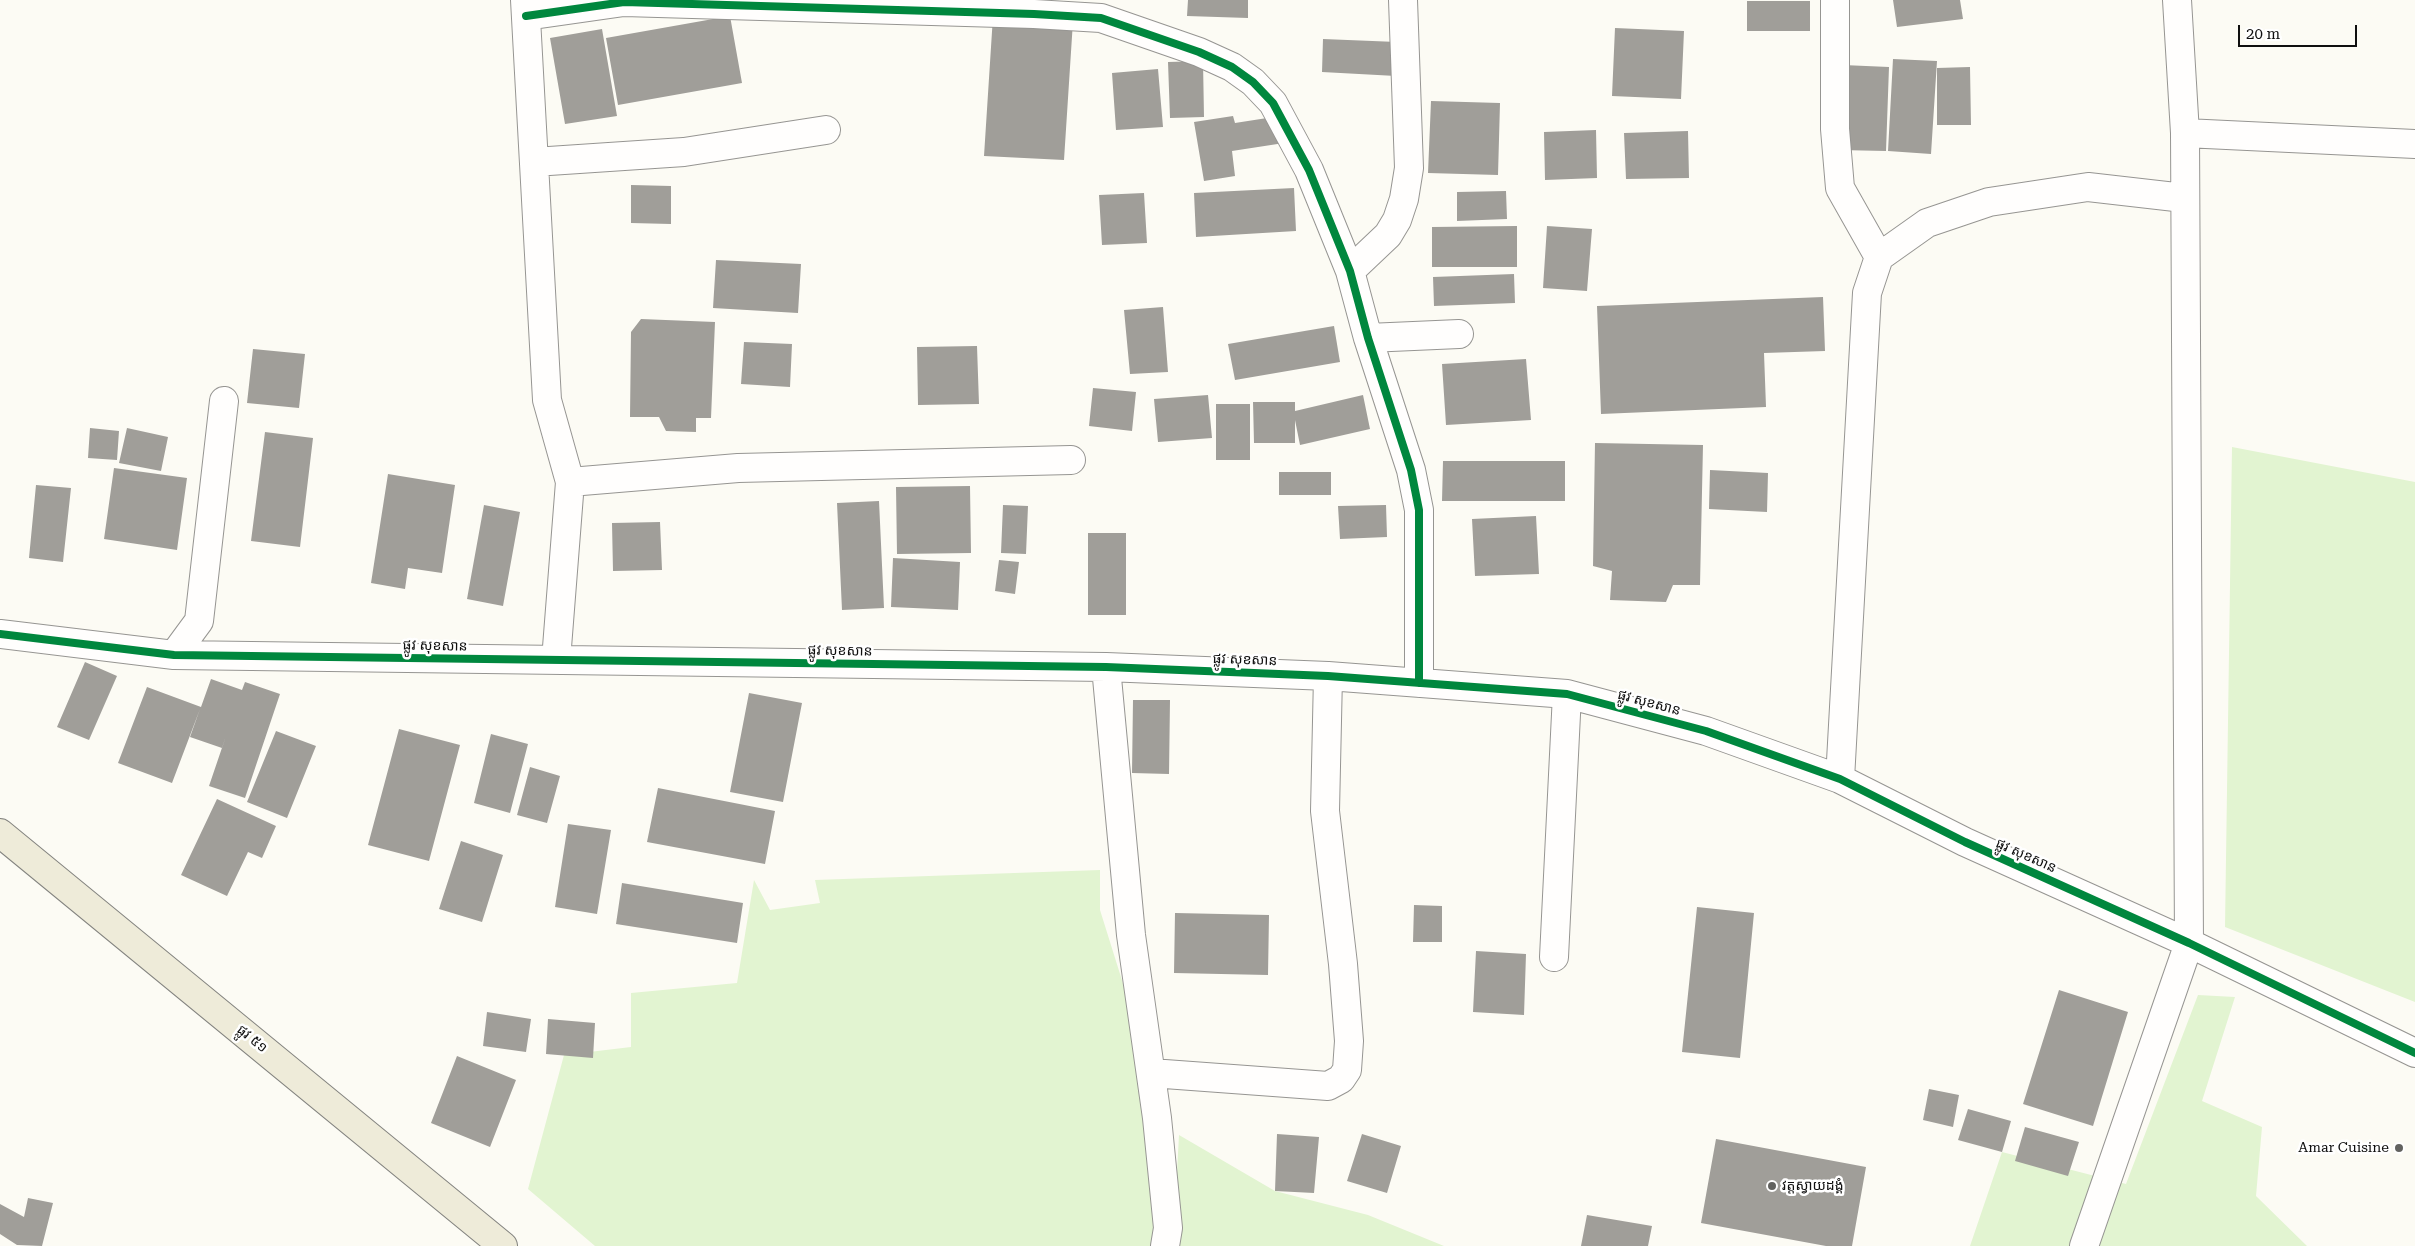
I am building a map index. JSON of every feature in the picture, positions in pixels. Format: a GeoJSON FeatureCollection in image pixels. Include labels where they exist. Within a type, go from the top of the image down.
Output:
{"type":"FeatureCollection","features":[{"type":"Feature","properties":{"kind":"main road","name":"ផ្លូវ ៥១"},"geometry":{"type":"LineString","coordinates":[[0,833],[504,1246]]}},
{"type":"Feature","properties":{"kind":"street"},"geometry":{"type":"LineString","coordinates":[[1350,271],[1388,235],[1404,199],[1409,168],[1403,0]]}},
{"type":"Feature","properties":{"kind":"street"},"geometry":{"type":"LineString","coordinates":[[1835,0],[1835,129],[1840,188],[1878,257]]}},
{"type":"Feature","properties":{"kind":"street"},"geometry":{"type":"LineString","coordinates":[[2084,1246],[2189,943],[2185,133],[2177,0]]}},
{"type":"Feature","properties":{"kind":"street"},"geometry":{"type":"LineString","coordinates":[[556,660],[570,482],[546,400],[525,8],[624,2],[1034,14],[1101,18],[1199,52],[1232,67],[1253,82],[1273,103],[1309,170],[1350,271],[1368,338],[1411,470],[1419,510],[1419,683]]}},
{"type":"Feature","properties":{"kind":"street"},"geometry":{"type":"LineString","coordinates":[[534,162],[684,152],[826,130]]}},
{"type":"Feature","properties":{"kind":"street"},"geometry":{"type":"LineString","coordinates":[[2185,133],[2415,144]]}},
{"type":"Feature","properties":{"kind":"street"},"geometry":{"type":"LineString","coordinates":[[1840,779],[1867,293],[1878,257],[1927,223],[1988,202],[2088,187],[2184,198]]}},
{"type":"Feature","properties":{"kind":"street"},"geometry":{"type":"LineString","coordinates":[[1368,338],[1459,334]]}},
{"type":"Feature","properties":{"kind":"street"},"geometry":{"type":"LineString","coordinates":[[174,655],[199,622],[224,401]]}},
{"type":"Feature","properties":{"kind":"street"},"geometry":{"type":"LineString","coordinates":[[570,482],[738,468],[1071,460]]}},
{"type":"Feature","properties":{"kind":"street","name":"ផ្លូវ សុខសាន"},"geometry":{"type":"LineString","coordinates":[[0,634],[174,655],[1106,668],[1328,676],[1567,694],[1706,730],[1840,779],[1965,842],[2189,943],[2415,1053]]}},
{"type":"Feature","properties":{"kind":"street"},"geometry":{"type":"LineString","coordinates":[[1106,668],[1131,935],[1151,1073],[1168,1228],[1165,1246]]}},
{"type":"Feature","properties":{"kind":"street"},"geometry":{"type":"LineString","coordinates":[[1151,1073],[1328,1086],[1342,1079],[1347,1070],[1349,1041],[1343,964],[1325,811],[1328,676]]}},
{"type":"Feature","properties":{"kind":"street"},"geometry":{"type":"LineString","coordinates":[[1554,957],[1567,694]]}},
{"type":"Feature","properties":{"kind":"green space"},"geometry":{"type":"Polygon","coordinates":[[[2232,447],[2415,482],[2415,1002],[2225,927],[2232,447]]]}},
{"type":"Feature","properties":{"kind":"green space"},"geometry":{"type":"Polygon","coordinates":[[[1100,870],[1100,910],[1151,1073],[1155,1246],[595,1246],[528,1189],[564,1055],[631,1047],[631,993],[737,983],[754,880],[770,910],[820,903],[815,880],[1100,870]]]}},
{"type":"Feature","properties":{"kind":"green space"},"geometry":{"type":"Polygon","coordinates":[[[2198,995],[2235,997],[2202,1101],[2262,1127],[2256,1196],[2307,1246],[1970,1246],[2002,1152],[2126,1184],[2198,995]]]}},
{"type":"Feature","properties":{"kind":"green space"},"geometry":{"type":"Polygon","coordinates":[[[1179,1135],[1275,1191],[1368,1215],[1444,1246],[1173,1246],[1179,1135]]]}},
{"type":"Feature","properties":{"kind":"building"},"geometry":{"type":"Polygon","coordinates":[[[1188,0],[1248,0],[1248,18],[1187,16],[1188,0]]]}},
{"type":"Feature","properties":{"kind":"building"},"geometry":{"type":"Polygon","coordinates":[[[1893,0],[1960,0],[1963,19],[1897,27],[1893,0]]]}},
{"type":"Feature","properties":{"kind":"building"},"geometry":{"type":"Polygon","coordinates":[[[1747,1],[1810,1],[1810,31],[1747,31],[1747,1]]]}},
{"type":"Feature","properties":{"kind":"building"},"geometry":{"type":"Polygon","coordinates":[[[730,16],[742,83],[618,105],[606,38],[730,16]]]}},
{"type":"Feature","properties":{"kind":"building"},"geometry":{"type":"Polygon","coordinates":[[[993,16],[1073,21],[1064,160],[984,156],[993,16]]]}},
{"type":"Feature","properties":{"kind":"building"},"geometry":{"type":"Polygon","coordinates":[[[1615,28],[1684,31],[1681,99],[1612,96],[1615,28]]]}},
{"type":"Feature","properties":{"kind":"building"},"geometry":{"type":"Polygon","coordinates":[[[602,29],[617,116],[565,124],[550,38],[602,29]]]}},
{"type":"Feature","properties":{"kind":"building"},"geometry":{"type":"Polygon","coordinates":[[[1323,39],[1397,42],[1396,76],[1322,72],[1323,39]]]}},
{"type":"Feature","properties":{"kind":"building"},"geometry":{"type":"Polygon","coordinates":[[[1893,59],[1937,61],[1931,154],[1888,151],[1893,59]]]}},
{"type":"Feature","properties":{"kind":"building"},"geometry":{"type":"Polygon","coordinates":[[[1203,61],[1204,117],[1170,118],[1168,62],[1203,61]]]}},
{"type":"Feature","properties":{"kind":"building"},"geometry":{"type":"Polygon","coordinates":[[[1843,65],[1889,67],[1886,151],[1839,150],[1843,65]]]}},
{"type":"Feature","properties":{"kind":"building"},"geometry":{"type":"Polygon","coordinates":[[[1970,67],[1971,125],[1937,125],[1937,68],[1970,67]]]}},
{"type":"Feature","properties":{"kind":"building"},"geometry":{"type":"Polygon","coordinates":[[[1158,69],[1163,127],[1116,130],[1112,73],[1158,69]]]}},
{"type":"Feature","properties":{"kind":"building"},"geometry":{"type":"Polygon","coordinates":[[[1431,101],[1500,103],[1498,175],[1428,173],[1431,101]]]}},
{"type":"Feature","properties":{"kind":"building"},"geometry":{"type":"Polygon","coordinates":[[[1233,116],[1235,123],[1280,116],[1284,143],[1232,151],[1235,176],[1204,181],[1194,122],[1233,116]]]}},
{"type":"Feature","properties":{"kind":"building"},"geometry":{"type":"Polygon","coordinates":[[[1596,130],[1597,178],[1545,180],[1544,132],[1596,130]]]}},
{"type":"Feature","properties":{"kind":"building"},"geometry":{"type":"Polygon","coordinates":[[[1688,131],[1689,178],[1626,179],[1624,133],[1688,131]]]}},
{"type":"Feature","properties":{"kind":"building"},"geometry":{"type":"Polygon","coordinates":[[[631,185],[671,186],[671,224],[631,223],[631,185]]]}},
{"type":"Feature","properties":{"kind":"building"},"geometry":{"type":"Polygon","coordinates":[[[1294,188],[1296,231],[1196,237],[1194,193],[1294,188]]]}},
{"type":"Feature","properties":{"kind":"building"},"geometry":{"type":"Polygon","coordinates":[[[1506,191],[1507,219],[1457,221],[1457,192],[1506,191]]]}},
{"type":"Feature","properties":{"kind":"building"},"geometry":{"type":"Polygon","coordinates":[[[1144,193],[1147,243],[1102,245],[1099,195],[1144,193]]]}},
{"type":"Feature","properties":{"kind":"building"},"geometry":{"type":"Polygon","coordinates":[[[1517,226],[1517,267],[1432,267],[1432,227],[1517,226]]]}},
{"type":"Feature","properties":{"kind":"building"},"geometry":{"type":"Polygon","coordinates":[[[1547,226],[1592,229],[1587,291],[1543,288],[1547,226]]]}},
{"type":"Feature","properties":{"kind":"building"},"geometry":{"type":"Polygon","coordinates":[[[716,260],[801,264],[798,313],[713,308],[716,260]]]}},
{"type":"Feature","properties":{"kind":"building"},"geometry":{"type":"Polygon","coordinates":[[[1514,274],[1515,303],[1434,306],[1433,277],[1514,274]]]}},
{"type":"Feature","properties":{"kind":"building"},"geometry":{"type":"Polygon","coordinates":[[[1823,297],[1825,351],[1764,353],[1766,407],[1601,414],[1597,306],[1823,297]]]}},
{"type":"Feature","properties":{"kind":"building"},"geometry":{"type":"Polygon","coordinates":[[[1163,307],[1168,372],[1130,374],[1124,310],[1163,307]]]}},
{"type":"Feature","properties":{"kind":"building"},"geometry":{"type":"Polygon","coordinates":[[[641,319],[715,322],[711,418],[696,418],[696,432],[666,431],[659,417],[630,417],[631,332],[641,319]]]}},
{"type":"Feature","properties":{"kind":"building"},"geometry":{"type":"Polygon","coordinates":[[[1334,326],[1340,362],[1235,380],[1228,344],[1334,326]]]}},
{"type":"Feature","properties":{"kind":"building"},"geometry":{"type":"Polygon","coordinates":[[[744,342],[792,344],[790,387],[741,384],[744,342]]]}},
{"type":"Feature","properties":{"kind":"building"},"geometry":{"type":"Polygon","coordinates":[[[977,346],[979,404],[918,405],[917,347],[977,346]]]}},
{"type":"Feature","properties":{"kind":"building"},"geometry":{"type":"Polygon","coordinates":[[[253,349],[305,354],[299,408],[247,403],[253,349]]]}},
{"type":"Feature","properties":{"kind":"building"},"geometry":{"type":"Polygon","coordinates":[[[1526,359],[1531,420],[1446,425],[1442,364],[1526,359]]]}},
{"type":"Feature","properties":{"kind":"building"},"geometry":{"type":"Polygon","coordinates":[[[1093,388],[1136,392],[1132,431],[1089,426],[1093,388]]]}},
{"type":"Feature","properties":{"kind":"building"},"geometry":{"type":"Polygon","coordinates":[[[1208,395],[1212,438],[1158,442],[1154,399],[1208,395]]]}},
{"type":"Feature","properties":{"kind":"building"},"geometry":{"type":"Polygon","coordinates":[[[1363,395],[1370,429],[1300,445],[1295,420],[1295,443],[1254,443],[1253,402],[1295,402],[1295,411],[1363,395]]]}},
{"type":"Feature","properties":{"kind":"building"},"geometry":{"type":"Polygon","coordinates":[[[1216,404],[1250,404],[1250,460],[1216,460],[1216,404]]]}},
{"type":"Feature","properties":{"kind":"building"},"geometry":{"type":"Polygon","coordinates":[[[90,428],[119,431],[117,460],[88,458],[90,428]]]}},
{"type":"Feature","properties":{"kind":"building"},"geometry":{"type":"Polygon","coordinates":[[[127,428],[168,437],[161,471],[119,463],[127,428]]]}},
{"type":"Feature","properties":{"kind":"building"},"geometry":{"type":"Polygon","coordinates":[[[265,432],[313,438],[300,547],[251,541],[265,432]]]}},
{"type":"Feature","properties":{"kind":"building"},"geometry":{"type":"Polygon","coordinates":[[[1595,443],[1703,445],[1700,585],[1673,585],[1666,602],[1610,600],[1612,571],[1593,566],[1595,443]]]}},
{"type":"Feature","properties":{"kind":"building"},"geometry":{"type":"Polygon","coordinates":[[[1443,461],[1565,461],[1565,501],[1442,501],[1443,461]]]}},
{"type":"Feature","properties":{"kind":"building"},"geometry":{"type":"Polygon","coordinates":[[[114,468],[187,478],[177,550],[104,539],[114,468]]]}},
{"type":"Feature","properties":{"kind":"building"},"geometry":{"type":"Polygon","coordinates":[[[1710,470],[1768,473],[1767,512],[1709,509],[1710,470]]]}},
{"type":"Feature","properties":{"kind":"building"},"geometry":{"type":"Polygon","coordinates":[[[1279,472],[1331,472],[1331,495],[1279,495],[1279,472]]]}},
{"type":"Feature","properties":{"kind":"building"},"geometry":{"type":"Polygon","coordinates":[[[388,474],[455,485],[442,573],[408,568],[405,589],[371,583],[388,474]]]}},
{"type":"Feature","properties":{"kind":"building"},"geometry":{"type":"Polygon","coordinates":[[[36,485],[71,488],[63,562],[29,558],[36,485]]]}},
{"type":"Feature","properties":{"kind":"building"},"geometry":{"type":"Polygon","coordinates":[[[970,486],[971,553],[897,554],[896,487],[970,486]]]}},
{"type":"Feature","properties":{"kind":"building"},"geometry":{"type":"Polygon","coordinates":[[[879,501],[884,608],[842,610],[837,503],[879,501]]]}},
{"type":"Feature","properties":{"kind":"building"},"geometry":{"type":"Polygon","coordinates":[[[484,505],[520,512],[503,606],[467,599],[484,505]]]}},
{"type":"Feature","properties":{"kind":"building"},"geometry":{"type":"Polygon","coordinates":[[[1003,505],[1028,506],[1026,554],[1001,553],[1003,505]]]}},
{"type":"Feature","properties":{"kind":"building"},"geometry":{"type":"Polygon","coordinates":[[[1386,505],[1387,537],[1340,539],[1338,506],[1386,505]]]}},
{"type":"Feature","properties":{"kind":"building"},"geometry":{"type":"Polygon","coordinates":[[[1536,516],[1539,574],[1475,576],[1472,519],[1536,516]]]}},
{"type":"Feature","properties":{"kind":"building"},"geometry":{"type":"Polygon","coordinates":[[[660,522],[662,570],[613,571],[612,523],[660,522]]]}},
{"type":"Feature","properties":{"kind":"building"},"geometry":{"type":"Polygon","coordinates":[[[1088,533],[1126,533],[1126,615],[1088,615],[1088,533]]]}},
{"type":"Feature","properties":{"kind":"building"},"geometry":{"type":"Polygon","coordinates":[[[893,558],[960,562],[958,610],[891,607],[893,558]]]}},
{"type":"Feature","properties":{"kind":"building"},"geometry":{"type":"Polygon","coordinates":[[[999,560],[1019,562],[1015,594],[995,591],[999,560]]]}},
{"type":"Feature","properties":{"kind":"building"},"geometry":{"type":"Polygon","coordinates":[[[85,662],[117,676],[89,740],[57,727],[85,662]]]}},
{"type":"Feature","properties":{"kind":"building"},"geometry":{"type":"Polygon","coordinates":[[[211,679],[242,690],[245,682],[280,694],[245,798],[209,786],[222,748],[190,737],[200,709],[172,783],[118,763],[147,687],[201,707],[211,679]]]}},
{"type":"Feature","properties":{"kind":"building"},"geometry":{"type":"Polygon","coordinates":[[[749,693],[802,703],[783,802],[730,792],[749,693]]]}},
{"type":"Feature","properties":{"kind":"building"},"geometry":{"type":"Polygon","coordinates":[[[1133,700],[1170,700],[1169,774],[1132,773],[1133,700]]]}},
{"type":"Feature","properties":{"kind":"building"},"geometry":{"type":"Polygon","coordinates":[[[399,729],[460,745],[429,861],[368,845],[399,729]]]}},
{"type":"Feature","properties":{"kind":"building"},"geometry":{"type":"Polygon","coordinates":[[[276,731],[316,746],[287,818],[247,802],[276,731]]]}},
{"type":"Feature","properties":{"kind":"building"},"geometry":{"type":"Polygon","coordinates":[[[491,734],[528,744],[510,813],[474,803],[491,734]]]}},
{"type":"Feature","properties":{"kind":"building"},"geometry":{"type":"Polygon","coordinates":[[[530,767],[560,776],[547,823],[517,815],[530,767]]]}},
{"type":"Feature","properties":{"kind":"building"},"geometry":{"type":"Polygon","coordinates":[[[658,788],[775,811],[765,864],[647,842],[658,788]]]}},
{"type":"Feature","properties":{"kind":"building"},"geometry":{"type":"Polygon","coordinates":[[[217,799],[276,826],[262,858],[248,852],[227,896],[181,875],[217,799]]]}},
{"type":"Feature","properties":{"kind":"building"},"geometry":{"type":"Polygon","coordinates":[[[568,824],[611,830],[597,914],[555,907],[568,824]]]}},
{"type":"Feature","properties":{"kind":"building"},"geometry":{"type":"Polygon","coordinates":[[[461,841],[503,855],[482,922],[439,909],[461,841]]]}},
{"type":"Feature","properties":{"kind":"building"},"geometry":{"type":"Polygon","coordinates":[[[622,883],[743,903],[737,943],[616,924],[622,883]]]}},
{"type":"Feature","properties":{"kind":"building"},"geometry":{"type":"Polygon","coordinates":[[[1414,905],[1442,906],[1442,942],[1413,942],[1414,905]]]}},
{"type":"Feature","properties":{"kind":"building"},"geometry":{"type":"Polygon","coordinates":[[[1697,907],[1754,913],[1740,1058],[1682,1052],[1697,907]]]}},
{"type":"Feature","properties":{"kind":"building"},"geometry":{"type":"Polygon","coordinates":[[[1175,913],[1269,915],[1268,975],[1174,973],[1175,913]]]}},
{"type":"Feature","properties":{"kind":"building"},"geometry":{"type":"Polygon","coordinates":[[[1476,951],[1526,954],[1524,1015],[1473,1012],[1476,951]]]}},
{"type":"Feature","properties":{"kind":"building"},"geometry":{"type":"Polygon","coordinates":[[[2059,990],[2128,1012],[2093,1126],[2023,1104],[2059,990]]]}},
{"type":"Feature","properties":{"kind":"building"},"geometry":{"type":"Polygon","coordinates":[[[487,1012],[531,1019],[526,1052],[483,1046],[487,1012]]]}},
{"type":"Feature","properties":{"kind":"building"},"geometry":{"type":"Polygon","coordinates":[[[548,1019],[595,1023],[593,1058],[546,1054],[548,1019]]]}},
{"type":"Feature","properties":{"kind":"building"},"geometry":{"type":"Polygon","coordinates":[[[457,1056],[516,1080],[490,1147],[431,1123],[457,1056]]]}},
{"type":"Feature","properties":{"kind":"building"},"geometry":{"type":"Polygon","coordinates":[[[1929,1089],[1959,1095],[1953,1127],[1923,1120],[1929,1089]]]}},
{"type":"Feature","properties":{"kind":"building"},"geometry":{"type":"Polygon","coordinates":[[[1968,1109],[2011,1121],[2002,1152],[1958,1140],[1968,1109]]]}},
{"type":"Feature","properties":{"kind":"building"},"geometry":{"type":"Polygon","coordinates":[[[2025,1127],[2079,1142],[2068,1176],[2015,1161],[2025,1127]]]}},
{"type":"Feature","properties":{"kind":"building"},"geometry":{"type":"Polygon","coordinates":[[[1277,1134],[1319,1137],[1314,1193],[1275,1191],[1277,1134]]]}},
{"type":"Feature","properties":{"kind":"building"},"geometry":{"type":"Polygon","coordinates":[[[1362,1134],[1401,1146],[1387,1193],[1347,1181],[1362,1134]]]}},
{"type":"Feature","properties":{"kind":"building"},"geometry":{"type":"Polygon","coordinates":[[[1716,1139],[1866,1167],[1852,1246],[1826,1246],[1701,1223],[1716,1139]]]}},
{"type":"Feature","properties":{"kind":"building"},"geometry":{"type":"Polygon","coordinates":[[[28,1198],[53,1203],[42,1246],[17,1245],[0,1234],[0,1204],[24,1217],[28,1198]]]}},
{"type":"Feature","properties":{"kind":"building"},"geometry":{"type":"Polygon","coordinates":[[[1587,1215],[1652,1226],[1648,1246],[1581,1246],[1587,1215]]]}},
{"type":"Feature","properties":{"kind":"cycle path"},"geometry":{"type":"LineString","coordinates":[[526,16],[624,2],[1034,14],[1101,18],[1199,52],[1232,67],[1253,82],[1273,103],[1309,170],[1350,271],[1368,338],[1411,470],[1419,510],[1419,683]]}},
{"type":"Feature","properties":{"kind":"cycle path"},"geometry":{"type":"LineString","coordinates":[[0,634],[174,655],[1106,667],[1328,676],[1567,694],[1706,731],[1840,779],[1965,842],[2189,943],[2415,1053]]}},
{"type":"Feature","properties":{"kind":"place","name":"Amar Cuisine"},"geometry":{"type":"Point","coordinates":[2399,1148]}},
{"type":"Feature","properties":{"kind":"place","name":"វត្តស្វាយដង្គំ"},"geometry":{"type":"Point","coordinates":[1772,1186]}}]}
